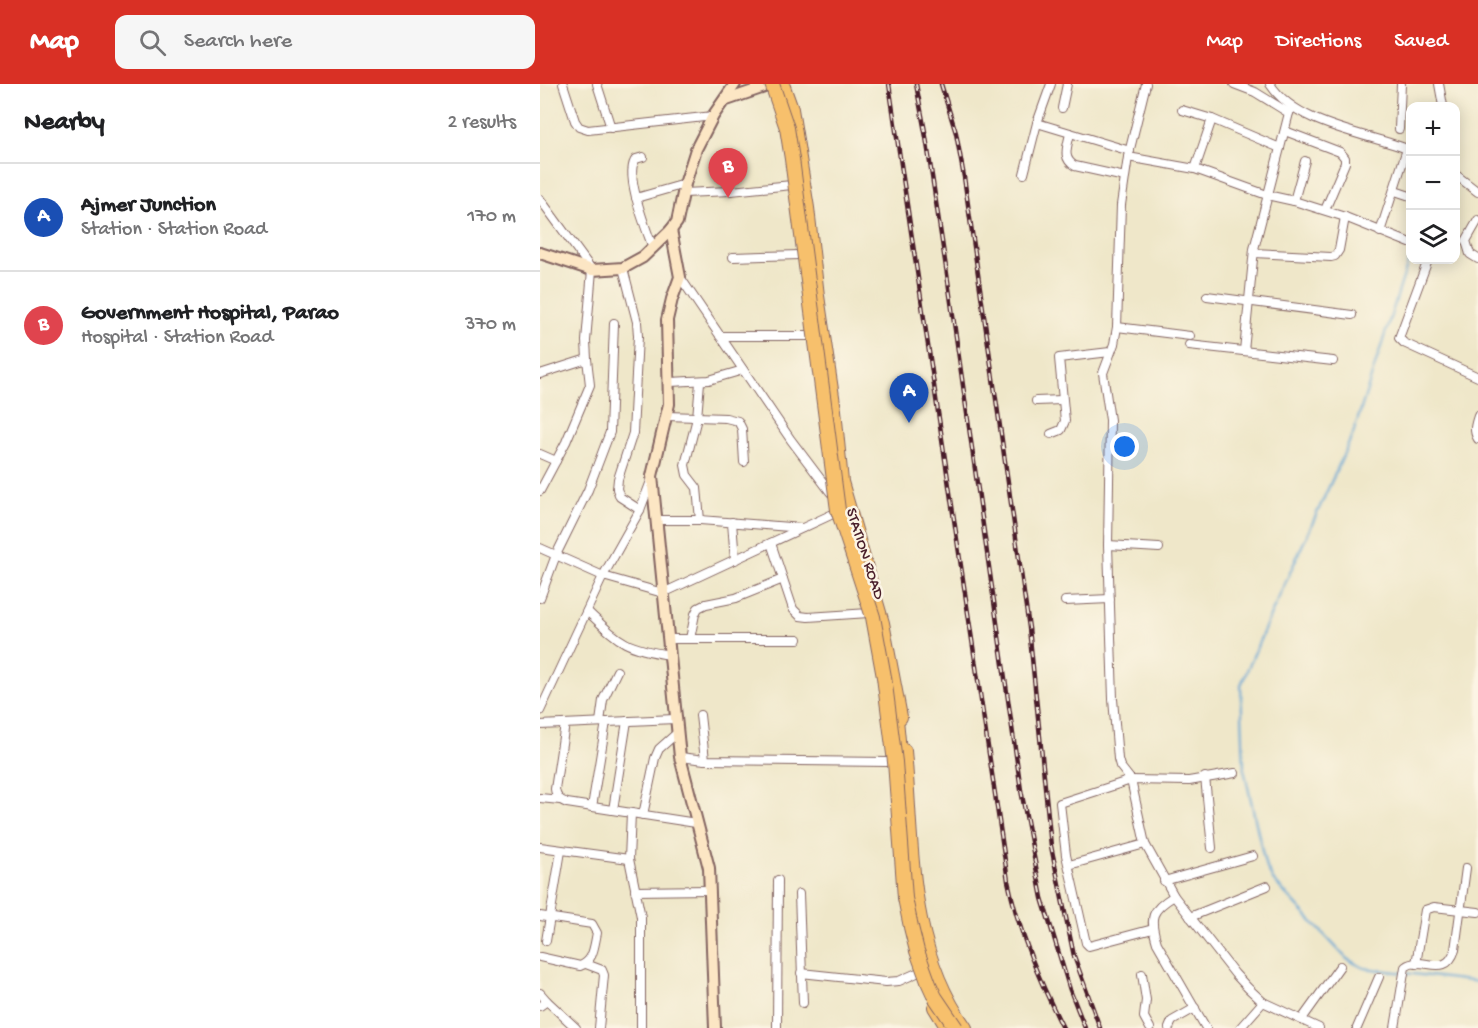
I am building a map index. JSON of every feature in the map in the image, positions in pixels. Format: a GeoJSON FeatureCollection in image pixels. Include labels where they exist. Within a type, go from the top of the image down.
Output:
{"type":"FeatureCollection","features":[{"type":"Feature","properties":{"kind":"highway","name":"STATION ROAD"},"geometry":{"type":"LineString","coordinates":[[771,84],[787,144],[831,494],[835,513],[869,613],[877,663],[889,762],[901,908],[919,972],[929,996],[948,1028]]}},
{"type":"Feature","properties":{"kind":"highway"},"geometry":{"type":"LineString","coordinates":[[771,84],[790,124],[796,154],[842,509],[873,599],[893,696],[911,892],[918,933],[923,956],[934,985],[963,1028]]}},
{"type":"Feature","properties":{"kind":"highway"},"geometry":{"type":"LineString","coordinates":[[771,84],[787,128],[792,159],[838,510],[864,586],[880,651],[894,751],[905,898],[910,927],[929,984],[956,1028]]}},
{"type":"Feature","properties":{"kind":"highway","name":"STATION ROAD"},"geometry":{"type":"LineString","coordinates":[[783,84],[791,109],[807,208],[841,482],[882,623],[902,727],[919,920],[939,985],[963,1028]]}},
{"type":"Feature","properties":{"kind":"street"},"geometry":{"type":"LineString","coordinates":[[563,84],[575,121],[579,127],[588,130],[713,116]]}},
{"type":"Feature","properties":{"kind":"street"},"geometry":{"type":"LineString","coordinates":[[597,84],[611,128]]}},
{"type":"Feature","properties":{"kind":"street"},"geometry":{"type":"LineString","coordinates":[[540,254],[592,270],[623,268],[643,257],[677,222],[696,149],[713,116],[735,84]]}},
{"type":"Feature","properties":{"kind":"street"},"geometry":{"type":"LineString","coordinates":[[724,101],[771,84]]}},
{"type":"Feature","properties":{"kind":"street"},"geometry":{"type":"LineString","coordinates":[[1024,174],[1037,123],[1051,84]]}},
{"type":"Feature","properties":{"kind":"street"},"geometry":{"type":"LineString","coordinates":[[1062,108],[1067,84]]}},
{"type":"Feature","properties":{"kind":"street"},"geometry":{"type":"LineString","coordinates":[[1146,84],[1129,154],[1121,206],[1117,327],[1102,373],[1110,420],[1108,545],[1113,699],[1118,759],[1120,766],[1131,780],[1144,844],[1174,896],[1235,974],[1263,1002],[1319,1028]]}},
{"type":"Feature","properties":{"kind":"street"},"geometry":{"type":"LineString","coordinates":[[1234,84],[1245,86],[1290,110],[1406,148]]}},
{"type":"Feature","properties":{"kind":"street"},"geometry":{"type":"LineString","coordinates":[[1270,84],[1290,110]]}},
{"type":"Feature","properties":{"kind":"street"},"geometry":{"type":"LineString","coordinates":[[1399,129],[1401,84]]}},
{"type":"Feature","properties":{"kind":"street"},"geometry":{"type":"LineString","coordinates":[[1439,84],[1442,102]]}},
{"type":"Feature","properties":{"kind":"street"},"geometry":{"type":"LineString","coordinates":[[1182,110],[1212,119],[1280,147]]}},
{"type":"Feature","properties":{"kind":"street"},"geometry":{"type":"LineString","coordinates":[[1244,351],[1254,253],[1290,110]]}},
{"type":"Feature","properties":{"kind":"street"},"geometry":{"type":"LineString","coordinates":[[1195,169],[1212,119]]}},
{"type":"Feature","properties":{"kind":"street"},"geometry":{"type":"LineString","coordinates":[[1037,123],[1129,154],[1195,169],[1267,195],[1324,210],[1406,242]]}},
{"type":"Feature","properties":{"kind":"street"},"geometry":{"type":"LineString","coordinates":[[1285,131],[1340,152],[1346,158],[1324,210]]}},
{"type":"Feature","properties":{"kind":"street"},"geometry":{"type":"LineString","coordinates":[[1070,133],[1066,155],[1069,163],[1125,177]]}},
{"type":"Feature","properties":{"kind":"street"},"geometry":{"type":"LineString","coordinates":[[1380,232],[1407,156]]}},
{"type":"Feature","properties":{"kind":"street"},"geometry":{"type":"LineString","coordinates":[[643,158],[636,159],[631,168],[636,198],[652,248]]}},
{"type":"Feature","properties":{"kind":"street"},"geometry":{"type":"LineString","coordinates":[[1294,201],[1305,161]]}},
{"type":"Feature","properties":{"kind":"street"},"geometry":{"type":"LineString","coordinates":[[1460,179],[1478,192]]}},
{"type":"Feature","properties":{"kind":"street"},"geometry":{"type":"LineString","coordinates":[[636,198],[684,188],[742,190],[792,185]]}},
{"type":"Feature","properties":{"kind":"street"},"geometry":{"type":"LineString","coordinates":[[1395,191],[1406,195]]}},
{"type":"Feature","properties":{"kind":"street"},"geometry":{"type":"LineString","coordinates":[[540,199],[592,270],[586,341],[590,385],[540,491]]}},
{"type":"Feature","properties":{"kind":"street"},"geometry":{"type":"LineString","coordinates":[[540,218],[551,214]]}},
{"type":"Feature","properties":{"kind":"street"},"geometry":{"type":"LineString","coordinates":[[1254,253],[1335,256],[1339,250],[1345,217]]}},
{"type":"Feature","properties":{"kind":"street"},"geometry":{"type":"LineString","coordinates":[[1478,220],[1466,242],[1470,254],[1478,259]]}},
{"type":"Feature","properties":{"kind":"street"},"geometry":{"type":"LineString","coordinates":[[671,230],[680,277],[791,440],[831,494]]}},
{"type":"Feature","properties":{"kind":"street"},"geometry":{"type":"LineString","coordinates":[[732,257],[800,255]]}},
{"type":"Feature","properties":{"kind":"street"},"geometry":{"type":"LineString","coordinates":[[1427,264],[1399,338],[1404,343],[1478,377]]}},
{"type":"Feature","properties":{"kind":"street"},"geometry":{"type":"LineString","coordinates":[[623,268],[637,322],[638,336],[633,433],[617,489],[620,497],[640,510]]}},
{"type":"Feature","properties":{"kind":"street"},"geometry":{"type":"LineString","coordinates":[[540,711],[603,576],[640,510],[652,476],[667,416],[670,382],[668,320],[680,277]]}},
{"type":"Feature","properties":{"kind":"street"},"geometry":{"type":"LineString","coordinates":[[1207,296],[1352,315]]}},
{"type":"Feature","properties":{"kind":"street"},"geometry":{"type":"LineString","coordinates":[[540,598],[556,555],[588,490],[610,432],[614,323]]}},
{"type":"Feature","properties":{"kind":"street"},"geometry":{"type":"LineString","coordinates":[[1117,327],[1190,336]]}},
{"type":"Feature","properties":{"kind":"street"},"geometry":{"type":"LineString","coordinates":[[720,336],[811,336]]}},
{"type":"Feature","properties":{"kind":"street"},"geometry":{"type":"LineString","coordinates":[[1189,345],[1333,361]]}},
{"type":"Feature","properties":{"kind":"street"},"geometry":{"type":"LineString","coordinates":[[1051,434],[1061,430],[1064,426],[1059,358],[1110,352]]}},
{"type":"Feature","properties":{"kind":"street"},"geometry":{"type":"LineString","coordinates":[[540,374],[587,359]]}},
{"type":"Feature","properties":{"kind":"street"},"geometry":{"type":"LineString","coordinates":[[670,382],[700,382],[743,370]]}},
{"type":"Feature","properties":{"kind":"street"},"geometry":{"type":"LineString","coordinates":[[700,382],[697,418],[688,447],[685,469],[697,488],[700,520]]}},
{"type":"Feature","properties":{"kind":"street"},"geometry":{"type":"LineString","coordinates":[[1036,401],[1062,400]]}},
{"type":"Feature","properties":{"kind":"street"},"geometry":{"type":"LineString","coordinates":[[667,416],[726,418],[738,421],[742,429],[744,462]]}},
{"type":"Feature","properties":{"kind":"street"},"geometry":{"type":"LineString","coordinates":[[1478,416],[1475,425],[1475,434],[1478,439]]}},
{"type":"Feature","properties":{"kind":"street"},"geometry":{"type":"LineString","coordinates":[[540,454],[556,461]]}},
{"type":"Feature","properties":{"kind":"street"},"geometry":{"type":"LineString","coordinates":[[652,476],[680,757],[709,868],[715,1028]]}},
{"type":"Feature","properties":{"kind":"street"},"geometry":{"type":"LineString","coordinates":[[540,548],[603,576],[663,593],[835,513]]}},
{"type":"Feature","properties":{"kind":"street"},"geometry":{"type":"LineString","coordinates":[[657,520],[700,520],[803,528]]}},
{"type":"Feature","properties":{"kind":"street"},"geometry":{"type":"LineString","coordinates":[[732,522],[735,560]]}},
{"type":"Feature","properties":{"kind":"street"},"geometry":{"type":"LineString","coordinates":[[771,543],[793,609],[800,616],[869,613]]}},
{"type":"Feature","properties":{"kind":"street"},"geometry":{"type":"LineString","coordinates":[[1108,545],[1159,548]]}},
{"type":"Feature","properties":{"kind":"street"},"geometry":{"type":"LineString","coordinates":[[690,639],[698,608],[706,604],[736,598],[783,579]]}},
{"type":"Feature","properties":{"kind":"street"},"geometry":{"type":"LineString","coordinates":[[1065,601],[1110,599]]}},
{"type":"Feature","properties":{"kind":"street"},"geometry":{"type":"LineString","coordinates":[[587,611],[621,642],[644,651],[670,655]]}},
{"type":"Feature","properties":{"kind":"street"},"geometry":{"type":"LineString","coordinates":[[669,639],[798,639]]}},
{"type":"Feature","properties":{"kind":"street"},"geometry":{"type":"LineString","coordinates":[[592,807],[603,722],[603,700],[617,671]]}},
{"type":"Feature","properties":{"kind":"street"},"geometry":{"type":"LineString","coordinates":[[700,715],[705,760]]}},
{"type":"Feature","properties":{"kind":"street"},"geometry":{"type":"LineString","coordinates":[[540,725],[675,719]]}},
{"type":"Feature","properties":{"kind":"street"},"geometry":{"type":"LineString","coordinates":[[613,810],[627,721]]}},
{"type":"Feature","properties":{"kind":"street"},"geometry":{"type":"LineString","coordinates":[[560,800],[555,789],[565,724]]}},
{"type":"Feature","properties":{"kind":"street"},"geometry":{"type":"LineString","coordinates":[[643,814],[655,758],[659,749],[677,733]]}},
{"type":"Feature","properties":{"kind":"street"},"geometry":{"type":"LineString","coordinates":[[680,757],[705,760],[889,762]]}},
{"type":"Feature","properties":{"kind":"street"},"geometry":{"type":"LineString","coordinates":[[1153,929],[1089,946],[1086,943],[1068,865],[1060,803],[1131,780],[1189,781],[1235,773]]}},
{"type":"Feature","properties":{"kind":"street"},"geometry":{"type":"LineString","coordinates":[[1205,777],[1212,848]]}},
{"type":"Feature","properties":{"kind":"street"},"geometry":{"type":"LineString","coordinates":[[540,798],[696,824]]}},
{"type":"Feature","properties":{"kind":"street"},"geometry":{"type":"LineString","coordinates":[[631,813],[629,859],[641,917],[641,1028]]}},
{"type":"Feature","properties":{"kind":"street"},"geometry":{"type":"LineString","coordinates":[[1068,865],[1144,844]]}},
{"type":"Feature","properties":{"kind":"street"},"geometry":{"type":"LineString","coordinates":[[540,848],[629,859]]}},
{"type":"Feature","properties":{"kind":"street"},"geometry":{"type":"LineString","coordinates":[[546,941],[561,851]]}},
{"type":"Feature","properties":{"kind":"street"},"geometry":{"type":"LineString","coordinates":[[1164,881],[1253,856]]}},
{"type":"Feature","properties":{"kind":"street"},"geometry":{"type":"LineString","coordinates":[[1395,1028],[1405,967],[1408,964],[1444,965],[1452,959],[1466,868]]}},
{"type":"Feature","properties":{"kind":"street"},"geometry":{"type":"LineString","coordinates":[[777,880],[777,1028]]}},
{"type":"Feature","properties":{"kind":"street"},"geometry":{"type":"LineString","coordinates":[[1190,917],[1267,886]]}},
{"type":"Feature","properties":{"kind":"street"},"geometry":{"type":"LineString","coordinates":[[635,891],[709,890]]}},
{"type":"Feature","properties":{"kind":"street"},"geometry":{"type":"LineString","coordinates":[[799,894],[803,1003]]}},
{"type":"Feature","properties":{"kind":"street"},"geometry":{"type":"LineString","coordinates":[[1174,896],[1159,905],[1152,918],[1153,929],[1157,943],[1206,1028]]}},
{"type":"Feature","properties":{"kind":"street"},"geometry":{"type":"LineString","coordinates":[[1416,964],[1425,910],[1434,908],[1478,912]]}},
{"type":"Feature","properties":{"kind":"street"},"geometry":{"type":"LineString","coordinates":[[540,916],[592,924],[597,933],[590,960],[586,964],[580,966],[540,957]]}},
{"type":"Feature","properties":{"kind":"street"},"geometry":{"type":"LineString","coordinates":[[586,964],[602,970],[604,975],[598,1028]]}},
{"type":"Feature","properties":{"kind":"street"},"geometry":{"type":"LineString","coordinates":[[1302,1019],[1340,966]]}},
{"type":"Feature","properties":{"kind":"street"},"geometry":{"type":"LineString","coordinates":[[801,973],[886,982],[899,981],[919,972]]}},
{"type":"Feature","properties":{"kind":"street"},"geometry":{"type":"LineString","coordinates":[[1142,974],[1146,1000],[1144,1017],[1150,1028]]}},
{"type":"Feature","properties":{"kind":"street"},"geometry":{"type":"LineString","coordinates":[[1357,1028],[1379,976]]}},
{"type":"Feature","properties":{"kind":"street"},"geometry":{"type":"LineString","coordinates":[[540,993],[543,1004],[576,1028]]}},
{"type":"Feature","properties":{"kind":"street"},"geometry":{"type":"LineString","coordinates":[[1240,1028],[1263,1002]]}},
{"type":"Feature","properties":{"kind":"street"},"geometry":{"type":"LineString","coordinates":[[1169,1028],[1172,1021],[1195,1008]]}},
{"type":"Feature","properties":{"kind":"waterway"},"geometry":{"type":"LineString","coordinates":[[1407,264],[1353,434],[1241,685],[1244,769],[1265,864],[1273,880],[1347,959],[1364,968],[1478,982]]}},
{"type":"Feature","properties":{"kind":"railway"},"geometry":{"type":"LineString","coordinates":[[889,84],[1008,881],[1031,956],[1063,1028]]}},
{"type":"Feature","properties":{"kind":"railway"},"geometry":{"type":"LineString","coordinates":[[916,84],[947,274],[1021,790],[1042,898],[1070,990],[1085,1028]]}},
{"type":"Feature","properties":{"kind":"railway"},"geometry":{"type":"LineString","coordinates":[[941,84],[956,133],[964,177],[1029,628],[1051,846],[1074,956],[1100,1028]]}},
{"type":"Feature","properties":{"kind":"place","name":"Government Hospital, Parao"},"geometry":{"type":"Point","coordinates":[728,198]}},
{"type":"Feature","properties":{"kind":"place","name":"Ajmer Junction"},"geometry":{"type":"Point","coordinates":[909,423]}}]}
